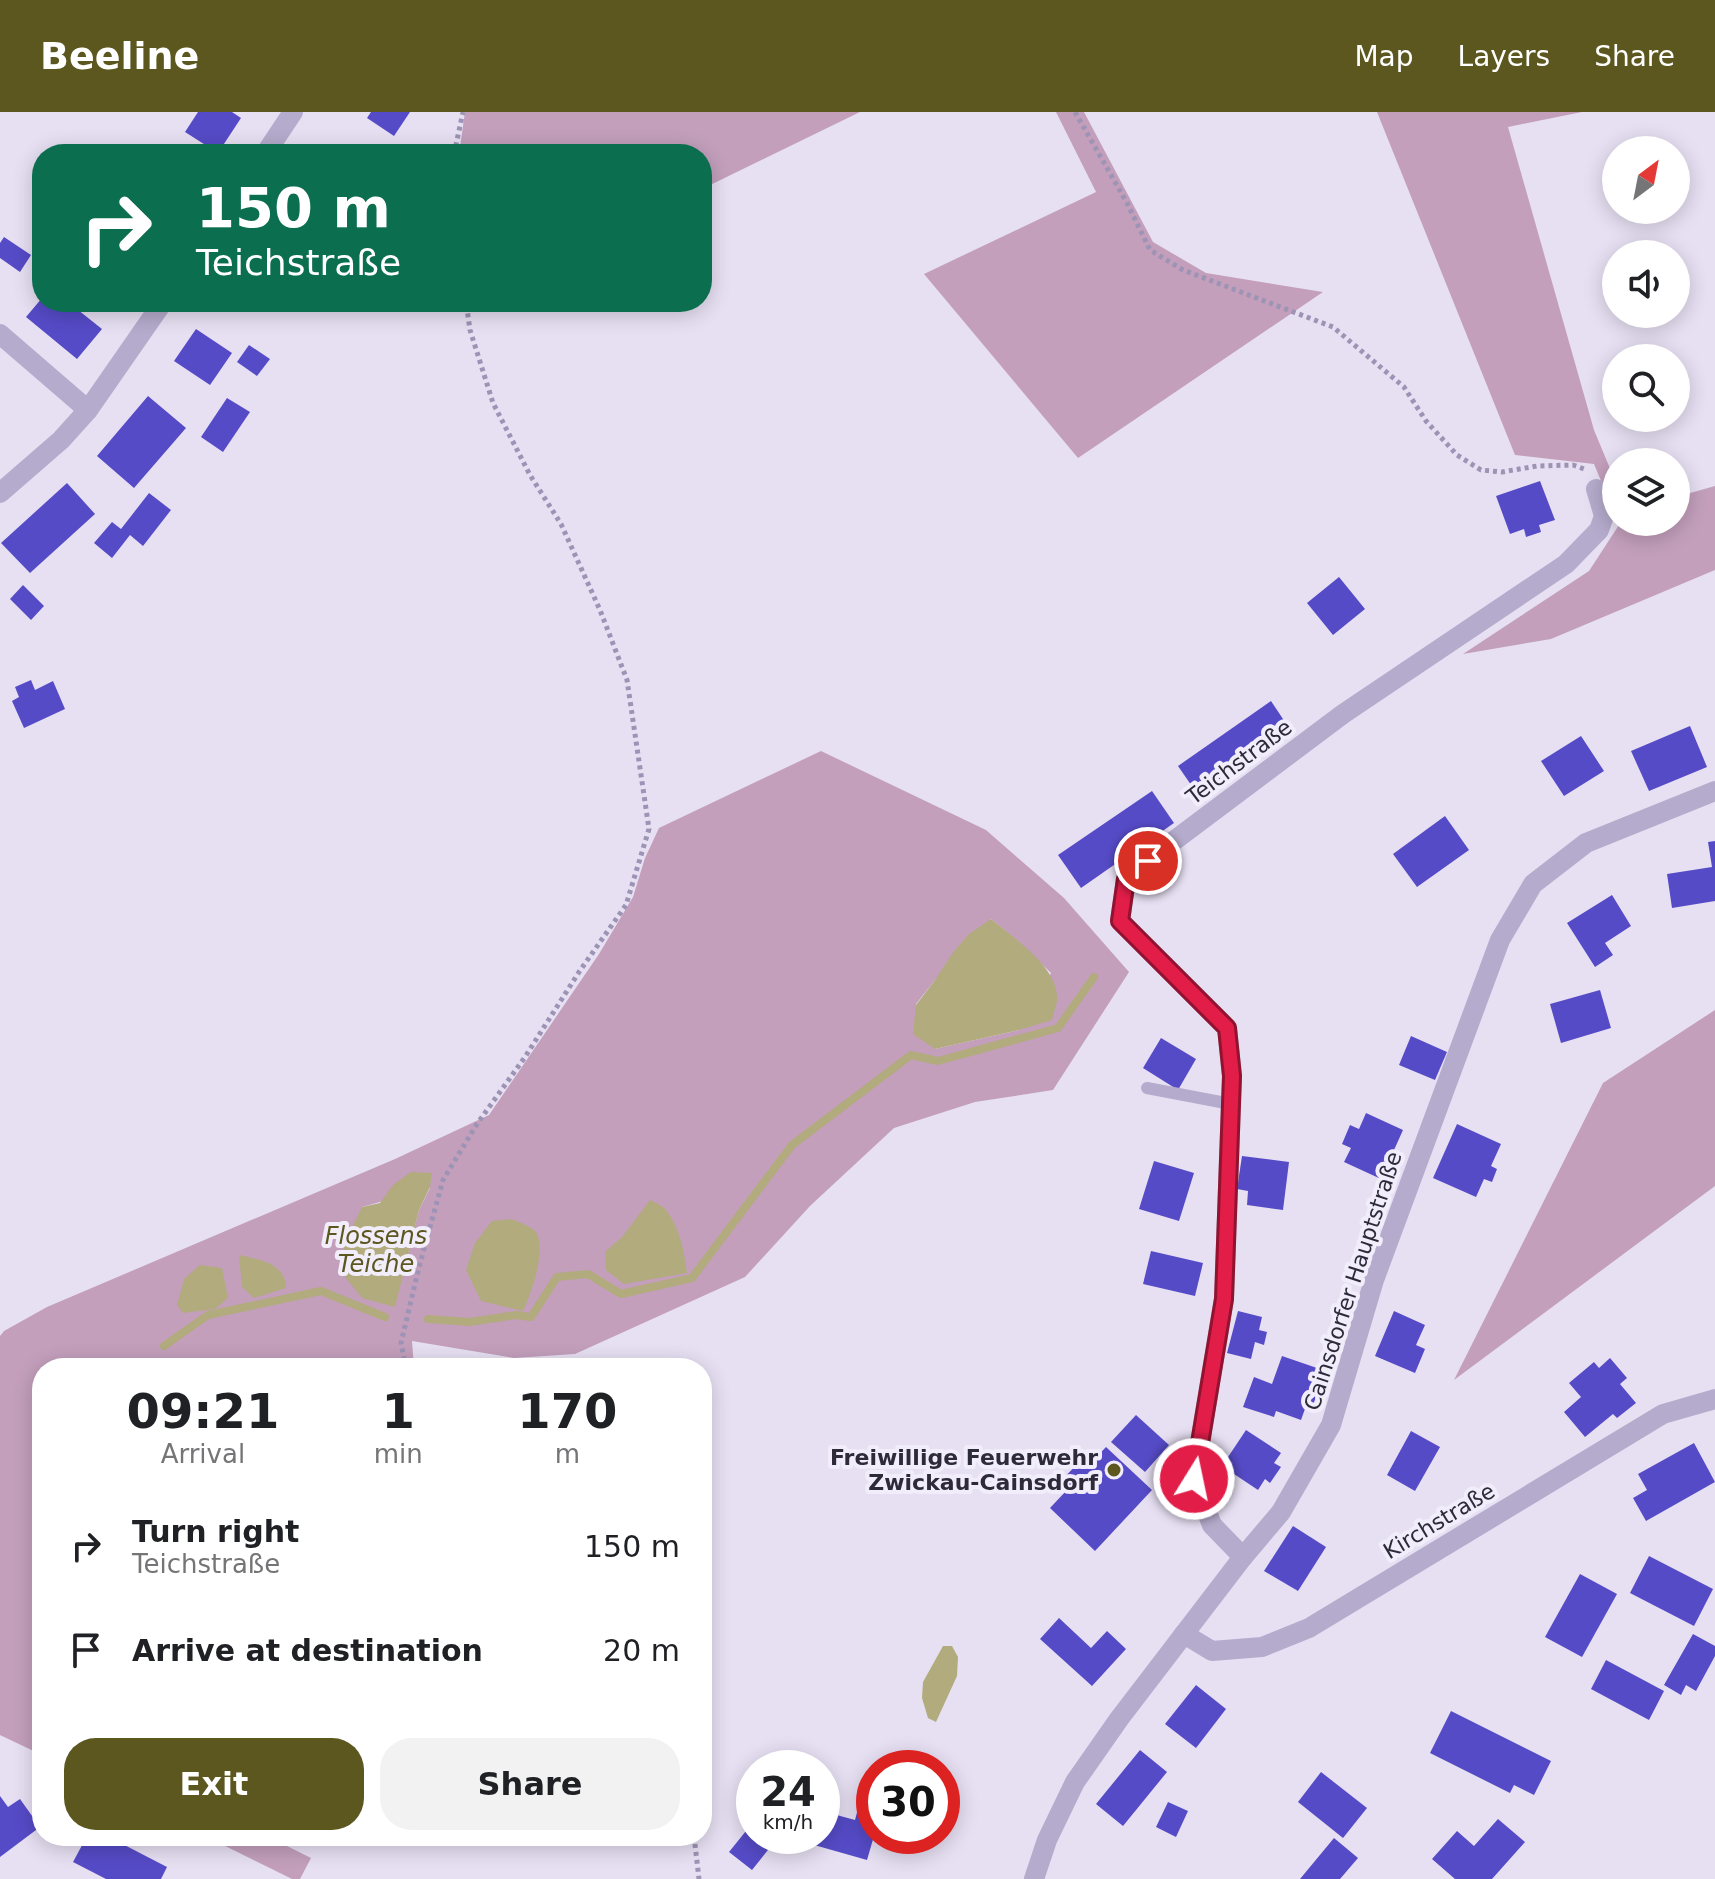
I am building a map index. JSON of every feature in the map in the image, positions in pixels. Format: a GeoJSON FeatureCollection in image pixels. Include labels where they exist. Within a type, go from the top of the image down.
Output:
{"type":"FeatureCollection","features":[{"type":"Feature","properties":{"kind":"street"},"geometry":{"type":"LineString","coordinates":[[272,144],[293,112]]}},
{"type":"Feature","properties":{"kind":"street"},"geometry":{"type":"LineString","coordinates":[[0,493],[61,440],[88,410],[156,312]]}},
{"type":"Feature","properties":{"kind":"street"},"geometry":{"type":"LineString","coordinates":[[0,334],[88,410]]}},
{"type":"Feature","properties":{"kind":"street","name":"Teichstraße"},"geometry":{"type":"LineString","coordinates":[[1243,1557],[1212,1525],[1194,1479],[1224,1299],[1232,1076],[1227,1028],[1120,921],[1126,879],[1343,714],[1566,564],[1599,530],[1604,516],[1596,489]]}},
{"type":"Feature","properties":{"kind":"street","name":"Cainsdorfer Hauptstraße"},"geometry":{"type":"LineString","coordinates":[[1034,1879],[1047,1840],[1075,1782],[1119,1719],[1281,1512],[1331,1425],[1374,1280],[1494,955],[1533,884],[1586,843],[1715,791]]}},
{"type":"Feature","properties":{"kind":"street","name":"Kirchstraße"},"geometry":{"type":"LineString","coordinates":[[1184,1634],[1212,1651],[1262,1647],[1309,1628],[1663,1414],[1715,1399]]}},
{"type":"Feature","properties":{"kind":"lane"},"geometry":{"type":"LineString","coordinates":[[1147,1088],[1231,1104]]}},
{"type":"Feature","properties":{"kind":"path"},"geometry":{"type":"LineString","coordinates":[[456,144],[463,112]]}},
{"type":"Feature","properties":{"kind":"path"},"geometry":{"type":"LineString","coordinates":[[1075,112],[1150,250],[1183,270],[1333,327],[1404,387],[1426,421],[1457,455],[1481,470],[1502,472],[1537,466],[1573,465],[1592,472],[1596,489]]}},
{"type":"Feature","properties":{"kind":"path"},"geometry":{"type":"LineString","coordinates":[[404,1358],[401,1343],[443,1180],[477,1124],[626,905],[649,829],[627,680],[600,610],[561,524],[530,475],[493,403],[467,312]]}},
{"type":"Feature","properties":{"kind":"path"},"geometry":{"type":"LineString","coordinates":[[695,1846],[699,1879]]}},
{"type":"Feature","properties":{"kind":"shaded area"},"geometry":{"type":"Polygon","coordinates":[[[465,112],[860,112],[712,184],[712,144],[460,144],[465,112]]]}},
{"type":"Feature","properties":{"kind":"shaded area"},"geometry":{"type":"Polygon","coordinates":[[[1056,112],[1084,112],[1153,242],[1206,273],[1323,292],[1078,458],[924,274],[1096,192],[1056,112]]]}},
{"type":"Feature","properties":{"kind":"shaded area"},"geometry":{"type":"Polygon","coordinates":[[[1377,112],[1582,112],[1508,127],[1602,449],[1602,483],[1594,464],[1515,455],[1377,112]]]}},
{"type":"Feature","properties":{"kind":"shaded area"},"geometry":{"type":"Polygon","coordinates":[[[1715,486],[1715,570],[1551,639],[1463,654],[1589,571],[1612,536],[1690,536],[1690,493],[1715,486]]]}},
{"type":"Feature","properties":{"kind":"shaded area"},"geometry":{"type":"Polygon","coordinates":[[[821,751],[986,830],[1064,898],[1129,972],[1053,1090],[975,1102],[894,1128],[810,1206],[745,1277],[575,1354],[514,1358],[412,1341],[413,1358],[32,1358],[32,1750],[0,1735],[0,1336],[47,1307],[395,1159],[489,1115],[599,954],[633,897],[645,858],[659,828],[821,751]],[[991,919],[916,1004],[935,1049],[1019,1030],[1051,973],[991,919]],[[430,1188],[362,1207],[401,1280],[419,1210],[430,1188]]]}},
{"type":"Feature","properties":{"kind":"shaded area"},"geometry":{"type":"Polygon","coordinates":[[[1715,1010],[1715,1186],[1454,1380],[1603,1083],[1715,1010]]]}},
{"type":"Feature","properties":{"kind":"shaded area"},"geometry":{"type":"Polygon","coordinates":[[[225,1846],[287,1846],[311,1858],[300,1879],[292,1879],[225,1846]]]}},
{"type":"Feature","properties":{"kind":"water"},"geometry":{"type":"Polygon","coordinates":[[[991,919],[1034,955],[1051,977],[1057,1001],[1052,1020],[935,1049],[913,1034],[916,1005],[954,951],[969,934],[991,919]]]}},
{"type":"Feature","properties":{"kind":"water","name":"Flossens Teiche"},"geometry":{"type":"Polygon","coordinates":[[[411,1172],[432,1173],[430,1187],[419,1210],[395,1307],[362,1298],[342,1273],[345,1242],[362,1207],[380,1203],[393,1185],[411,1172]]]}},
{"type":"Feature","properties":{"kind":"water"},"geometry":{"type":"Polygon","coordinates":[[[650,1200],[664,1208],[675,1224],[687,1273],[624,1284],[606,1270],[605,1252],[622,1237],[650,1200]]]}},
{"type":"Feature","properties":{"kind":"water"},"geometry":{"type":"Polygon","coordinates":[[[512,1219],[535,1231],[539,1238],[534,1283],[523,1311],[481,1301],[466,1270],[475,1243],[492,1221],[512,1219]]]}},
{"type":"Feature","properties":{"kind":"water"},"geometry":{"type":"Polygon","coordinates":[[[239,1255],[276,1268],[285,1280],[286,1288],[254,1298],[242,1287],[239,1255]]]}},
{"type":"Feature","properties":{"kind":"water"},"geometry":{"type":"Polygon","coordinates":[[[200,1265],[222,1268],[228,1298],[215,1309],[183,1313],[177,1305],[184,1279],[200,1265]]]}},
{"type":"Feature","properties":{"kind":"water"},"geometry":{"type":"Polygon","coordinates":[[[943,1646],[952,1646],[958,1657],[957,1676],[936,1722],[928,1718],[922,1698],[923,1682],[943,1646]]]}},
{"type":"Feature","properties":{"kind":"building"},"geometry":{"type":"Polygon","coordinates":[[[198,112],[232,112],[241,118],[224,144],[204,144],[185,132],[198,112]]]}},
{"type":"Feature","properties":{"kind":"building"},"geometry":{"type":"Polygon","coordinates":[[[371,112],[410,112],[394,136],[367,118],[371,112]]]}},
{"type":"Feature","properties":{"kind":"building"},"geometry":{"type":"Polygon","coordinates":[[[4,237],[31,255],[20,272],[0,258],[0,243],[4,237]]]}},
{"type":"Feature","properties":{"kind":"building"},"geometry":{"type":"Polygon","coordinates":[[[32,310],[81,312],[102,329],[77,359],[26,317],[32,310]]]}},
{"type":"Feature","properties":{"kind":"building"},"geometry":{"type":"Polygon","coordinates":[[[196,329],[232,353],[210,385],[174,361],[196,329]]]}},
{"type":"Feature","properties":{"kind":"building"},"geometry":{"type":"Polygon","coordinates":[[[249,345],[270,359],[257,376],[237,362],[249,345]]]}},
{"type":"Feature","properties":{"kind":"building"},"geometry":{"type":"Polygon","coordinates":[[[148,396],[186,428],[134,488],[97,456],[148,396]]]}},
{"type":"Feature","properties":{"kind":"building"},"geometry":{"type":"Polygon","coordinates":[[[227,398],[250,412],[223,452],[201,437],[227,398]]]}},
{"type":"Feature","properties":{"kind":"building"},"geometry":{"type":"Polygon","coordinates":[[[1540,481],[1555,520],[1539,525],[1541,532],[1526,537],[1524,529],[1510,534],[1496,496],[1540,481]]]}},
{"type":"Feature","properties":{"kind":"building"},"geometry":{"type":"Polygon","coordinates":[[[67,483],[95,514],[30,573],[1,543],[67,483]]]}},
{"type":"Feature","properties":{"kind":"building"},"geometry":{"type":"Polygon","coordinates":[[[149,493],[171,510],[143,546],[130,535],[112,558],[94,543],[112,522],[121,529],[149,493]]]}},
{"type":"Feature","properties":{"kind":"building"},"geometry":{"type":"Polygon","coordinates":[[[1339,577],[1365,609],[1333,635],[1307,603],[1339,577]]]}},
{"type":"Feature","properties":{"kind":"building"},"geometry":{"type":"Polygon","coordinates":[[[23,585],[44,606],[31,620],[10,599],[23,585]]]}},
{"type":"Feature","properties":{"kind":"building"},"geometry":{"type":"Polygon","coordinates":[[[31,680],[35,690],[53,681],[65,709],[24,728],[12,701],[19,697],[15,687],[31,680]]]}},
{"type":"Feature","properties":{"kind":"building"},"geometry":{"type":"Polygon","coordinates":[[[1271,701],[1293,734],[1200,798],[1178,766],[1271,701]]]}},
{"type":"Feature","properties":{"kind":"building"},"geometry":{"type":"Polygon","coordinates":[[[1690,726],[1707,767],[1649,791],[1631,751],[1690,726]]]}},
{"type":"Feature","properties":{"kind":"building"},"geometry":{"type":"Polygon","coordinates":[[[1581,736],[1604,771],[1564,796],[1541,761],[1581,736]]]}},
{"type":"Feature","properties":{"kind":"building"},"geometry":{"type":"Polygon","coordinates":[[[1152,791],[1174,823],[1081,888],[1058,855],[1152,791]]]}},
{"type":"Feature","properties":{"kind":"building"},"geometry":{"type":"Polygon","coordinates":[[[1445,816],[1469,850],[1417,887],[1393,854],[1445,816]]]}},
{"type":"Feature","properties":{"kind":"building"},"geometry":{"type":"Polygon","coordinates":[[[1715,841],[1715,901],[1672,908],[1667,874],[1712,867],[1708,842],[1715,841]]]}},
{"type":"Feature","properties":{"kind":"building"},"geometry":{"type":"Polygon","coordinates":[[[1612,895],[1631,926],[1605,943],[1613,955],[1595,967],[1567,923],[1612,895]]]}},
{"type":"Feature","properties":{"kind":"building"},"geometry":{"type":"Polygon","coordinates":[[[1600,990],[1611,1028],[1561,1043],[1550,1004],[1600,990]]]}},
{"type":"Feature","properties":{"kind":"building"},"geometry":{"type":"Polygon","coordinates":[[[1411,1036],[1447,1052],[1435,1080],[1399,1065],[1411,1036]]]}},
{"type":"Feature","properties":{"kind":"building"},"geometry":{"type":"Polygon","coordinates":[[[1161,1038],[1196,1059],[1178,1090],[1143,1068],[1161,1038]]]}},
{"type":"Feature","properties":{"kind":"building"},"geometry":{"type":"Polygon","coordinates":[[[1366,1113],[1403,1130],[1381,1179],[1344,1162],[1351,1148],[1342,1144],[1350,1125],[1359,1129],[1366,1113]]]}},
{"type":"Feature","properties":{"kind":"building"},"geometry":{"type":"Polygon","coordinates":[[[1457,1124],[1501,1144],[1491,1166],[1497,1169],[1492,1182],[1484,1179],[1476,1197],[1433,1178],[1457,1124]]]}},
{"type":"Feature","properties":{"kind":"building"},"geometry":{"type":"Polygon","coordinates":[[[1242,1156],[1289,1162],[1283,1210],[1247,1205],[1248,1191],[1237,1189],[1242,1156]]]}},
{"type":"Feature","properties":{"kind":"building"},"geometry":{"type":"Polygon","coordinates":[[[1154,1161],[1194,1173],[1179,1221],[1139,1209],[1154,1161]]]}},
{"type":"Feature","properties":{"kind":"building"},"geometry":{"type":"Polygon","coordinates":[[[1151,1251],[1203,1263],[1195,1296],[1143,1284],[1151,1251]]]}},
{"type":"Feature","properties":{"kind":"building"},"geometry":{"type":"Polygon","coordinates":[[[1238,1311],[1262,1317],[1259,1330],[1267,1332],[1264,1345],[1255,1342],[1251,1359],[1227,1353],[1238,1311]]]}},
{"type":"Feature","properties":{"kind":"building"},"geometry":{"type":"Polygon","coordinates":[[[1394,1311],[1425,1325],[1416,1345],[1425,1349],[1415,1373],[1375,1356],[1394,1311]]]}},
{"type":"Feature","properties":{"kind":"building"},"geometry":{"type":"Polygon","coordinates":[[[1282,1356],[1317,1368],[1311,1385],[1319,1388],[1312,1408],[1306,1406],[1301,1420],[1276,1411],[1274,1417],[1243,1407],[1254,1377],[1272,1384],[1282,1356]]]}},
{"type":"Feature","properties":{"kind":"building"},"geometry":{"type":"Polygon","coordinates":[[[1610,1358],[1627,1378],[1620,1384],[1636,1403],[1617,1418],[1613,1414],[1585,1437],[1564,1412],[1581,1397],[1569,1383],[1594,1362],[1599,1368],[1610,1358]]]}},
{"type":"Feature","properties":{"kind":"building"},"geometry":{"type":"Polygon","coordinates":[[[1136,1415],[1169,1445],[1145,1472],[1111,1442],[1136,1415]]]}},
{"type":"Feature","properties":{"kind":"building"},"geometry":{"type":"Polygon","coordinates":[[[1246,1430],[1281,1453],[1274,1463],[1281,1467],[1270,1483],[1265,1479],[1258,1490],[1222,1466],[1246,1430]]]}},
{"type":"Feature","properties":{"kind":"building"},"geometry":{"type":"Polygon","coordinates":[[[1411,1431],[1440,1447],[1415,1491],[1387,1475],[1411,1431]]]}},
{"type":"Feature","properties":{"kind":"building"},"geometry":{"type":"Polygon","coordinates":[[[1694,1443],[1715,1482],[1646,1521],[1633,1498],[1647,1490],[1638,1474],[1694,1443]]]}},
{"type":"Feature","properties":{"kind":"building"},"geometry":{"type":"Polygon","coordinates":[[[1106,1447],[1152,1490],[1095,1551],[1050,1508],[1066,1491],[1059,1483],[1081,1460],[1088,1466],[1106,1447]]]}},
{"type":"Feature","properties":{"kind":"building"},"geometry":{"type":"Polygon","coordinates":[[[1293,1526],[1326,1547],[1298,1591],[1264,1571],[1293,1526]]]}},
{"type":"Feature","properties":{"kind":"building"},"geometry":{"type":"Polygon","coordinates":[[[1649,1556],[1713,1589],[1694,1626],[1630,1593],[1649,1556]]]}},
{"type":"Feature","properties":{"kind":"building"},"geometry":{"type":"Polygon","coordinates":[[[1580,1574],[1617,1594],[1582,1657],[1545,1637],[1580,1574]]]}},
{"type":"Feature","properties":{"kind":"building"},"geometry":{"type":"Polygon","coordinates":[[[1059,1618],[1091,1648],[1107,1631],[1126,1649],[1092,1686],[1040,1639],[1059,1618]]]}},
{"type":"Feature","properties":{"kind":"building"},"geometry":{"type":"Polygon","coordinates":[[[1693,1634],[1715,1646],[1715,1656],[1696,1691],[1686,1685],[1681,1695],[1664,1685],[1693,1634]]]}},
{"type":"Feature","properties":{"kind":"building"},"geometry":{"type":"Polygon","coordinates":[[[1606,1660],[1664,1691],[1649,1720],[1591,1689],[1606,1660]]]}},
{"type":"Feature","properties":{"kind":"building"},"geometry":{"type":"Polygon","coordinates":[[[1196,1685],[1226,1709],[1196,1748],[1165,1724],[1196,1685]]]}},
{"type":"Feature","properties":{"kind":"building"},"geometry":{"type":"Polygon","coordinates":[[[1451,1711],[1551,1761],[1534,1795],[1514,1785],[1510,1793],[1430,1753],[1451,1711]]]}},
{"type":"Feature","properties":{"kind":"building"},"geometry":{"type":"Polygon","coordinates":[[[1140,1750],[1167,1772],[1123,1826],[1096,1804],[1140,1750]]]}},
{"type":"Feature","properties":{"kind":"building"},"geometry":{"type":"Polygon","coordinates":[[[1321,1772],[1367,1808],[1343,1838],[1298,1802],[1321,1772]]]}},
{"type":"Feature","properties":{"kind":"building"},"geometry":{"type":"Polygon","coordinates":[[[0,1796],[8,1807],[20,1799],[32,1816],[32,1833],[0,1857],[0,1796]]]}},
{"type":"Feature","properties":{"kind":"building"},"geometry":{"type":"Polygon","coordinates":[[[1168,1802],[1188,1811],[1176,1837],[1156,1827],[1168,1802]]]}},
{"type":"Feature","properties":{"kind":"building"},"geometry":{"type":"Polygon","coordinates":[[[840,1816],[855,1820],[856,1816],[856,1854],[869,1854],[867,1860],[840,1852],[840,1816]]]}},
{"type":"Feature","properties":{"kind":"building"},"geometry":{"type":"Polygon","coordinates":[[[1498,1819],[1525,1842],[1492,1879],[1455,1879],[1432,1859],[1457,1831],[1474,1846],[1498,1819]]]}},
{"type":"Feature","properties":{"kind":"building"},"geometry":{"type":"Polygon","coordinates":[[[1334,1838],[1358,1858],[1340,1879],[1300,1879],[1334,1838]]]}},
{"type":"Feature","properties":{"kind":"building"},"geometry":{"type":"Polygon","coordinates":[[[736,1843],[736,1854],[765,1854],[752,1870],[729,1852],[736,1843]]]}},
{"type":"Feature","properties":{"kind":"building"},"geometry":{"type":"Polygon","coordinates":[[[82,1846],[126,1846],[167,1867],[161,1879],[106,1879],[73,1862],[82,1846]]]}},
{"type":"Feature","properties":{"kind":"waterway"},"geometry":{"type":"LineString","coordinates":[[428,1319],[470,1322],[516,1315],[531,1317],[557,1277],[588,1274],[621,1294],[692,1278],[792,1145],[911,1055],[938,1061],[1058,1028],[1094,977]]}},
{"type":"Feature","properties":{"kind":"waterway"},"geometry":{"type":"LineString","coordinates":[[164,1346],[208,1315],[321,1291],[385,1317]]}},
{"type":"Feature","properties":{"kind":"place","name":"Freiwillige Feuerwehr Zwickau-Cainsdorf"},"geometry":{"type":"Point","coordinates":[1114,1470]}},
{"type":"Feature","properties":{"kind":"route"},"geometry":{"type":"LineString","coordinates":[[1148,861],[1126,879],[1120,921],[1227,1028],[1232,1076],[1224,1299],[1194,1479]]}}]}
